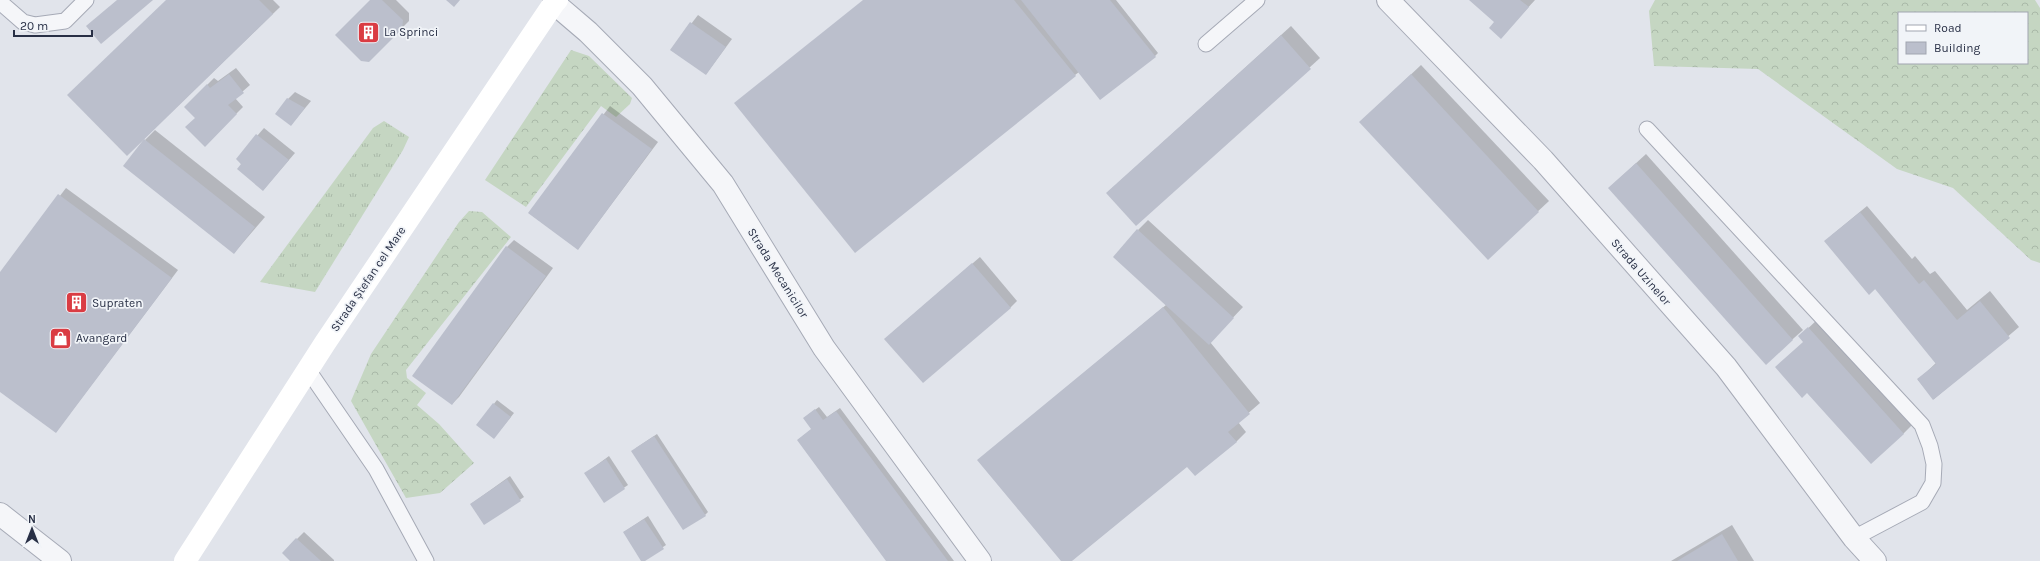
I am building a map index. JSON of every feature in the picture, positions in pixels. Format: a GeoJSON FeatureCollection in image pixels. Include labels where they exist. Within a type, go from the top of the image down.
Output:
{"type":"FeatureCollection","features":[{"type":"Feature","properties":{"kind":"main road","name":"Strada Ștefan cel Mare"},"geometry":{"type":"LineString","coordinates":[[185,561],[308,370],[555,1]]}},
{"type":"Feature","properties":{"kind":"street","name":"Strada Uzinelor"},"geometry":{"type":"LineString","coordinates":[[1388,0],[1543,160],[1726,367],[1854,538],[1875,561]]}},
{"type":"Feature","properties":{"kind":"street","name":"Strada Mecanicilor"},"geometry":{"type":"LineString","coordinates":[[555,1],[642,86],[723,184],[824,348],[980,561]]}},
{"type":"Feature","properties":{"kind":"street"},"geometry":{"type":"LineString","coordinates":[[0,514],[60,561]]}},
{"type":"Feature","properties":{"kind":"lane"},"geometry":{"type":"LineString","coordinates":[[0,2],[23,22],[35,25],[64,21],[86,0]]}},
{"type":"Feature","properties":{"kind":"lane"},"geometry":{"type":"LineString","coordinates":[[1206,44],[1257,0]]}},
{"type":"Feature","properties":{"kind":"lane"},"geometry":{"type":"LineString","coordinates":[[1647,129],[1922,425],[1930,446],[1934,464],[1933,483],[1926,496],[1922,502],[1854,538]]}},
{"type":"Feature","properties":{"kind":"lane"},"geometry":{"type":"LineString","coordinates":[[308,370],[376,469],[426,561]]}},
{"type":"Feature","properties":{"kind":"green space"},"geometry":{"type":"Polygon","coordinates":[[[1655,0],[2035,0],[2040,8],[2040,263],[2031,260],[1953,188],[1897,169],[1758,69],[1654,66],[1649,11],[1655,0]]]}},
{"type":"Feature","properties":{"kind":"green space"},"geometry":{"type":"Polygon","coordinates":[[[571,50],[589,56],[632,98],[630,104],[616,117],[601,106],[526,207],[485,180],[571,50]]]}},
{"type":"Feature","properties":{"kind":"green space"},"geometry":{"type":"Polygon","coordinates":[[[384,121],[409,137],[403,150],[315,292],[260,282],[373,128],[384,121]]]}},
{"type":"Feature","properties":{"kind":"green space"},"geometry":{"type":"Polygon","coordinates":[[[469,211],[482,212],[511,237],[406,370],[407,378],[426,393],[417,405],[439,424],[474,463],[440,493],[406,498],[351,401],[371,354],[459,222],[469,211]]]}},
{"type":"Feature","properties":{"kind":"building"},"geometry":{"type":"Polygon","coordinates":[[[117,0],[153,0],[101,44],[86,26],[117,0]]]}},
{"type":"Feature","properties":{"kind":"building"},"geometry":{"type":"Polygon","coordinates":[[[166,0],[259,0],[273,14],[127,156],[67,95],[166,0]]]}},
{"type":"Feature","properties":{"kind":"building","name":"La Sprinci"},"geometry":{"type":"Polygon","coordinates":[[[370,0],[382,0],[403,20],[402,29],[369,62],[361,61],[335,35],[370,0]]]}},
{"type":"Feature","properties":{"kind":"building"},"geometry":{"type":"Polygon","coordinates":[[[446,0],[460,0],[454,7],[446,0]]]}},
{"type":"Feature","properties":{"kind":"building"},"geometry":{"type":"Polygon","coordinates":[[[863,0],[1014,0],[1076,76],[855,253],[734,103],[863,0]]]}},
{"type":"Feature","properties":{"kind":"building"},"geometry":{"type":"Polygon","coordinates":[[[1021,0],[1110,0],[1156,57],[1100,100],[1021,0]]]}},
{"type":"Feature","properties":{"kind":"building"},"geometry":{"type":"Polygon","coordinates":[[[1469,0],[1520,0],[1529,7],[1501,39],[1489,28],[1494,22],[1469,0]]]}},
{"type":"Feature","properties":{"kind":"building"},"geometry":{"type":"Polygon","coordinates":[[[690,22],[726,47],[706,75],[670,50],[690,22]]]}},
{"type":"Feature","properties":{"kind":"building"},"geometry":{"type":"Polygon","coordinates":[[[1281,35],[1311,69],[1136,226],[1106,193],[1281,35]]]}},
{"type":"Feature","properties":{"kind":"building"},"geometry":{"type":"Polygon","coordinates":[[[229,74],[244,93],[228,105],[237,114],[205,147],[185,127],[195,118],[184,107],[207,84],[210,88],[229,74]]]}},
{"type":"Feature","properties":{"kind":"building"},"geometry":{"type":"Polygon","coordinates":[[[1411,74],[1539,212],[1488,260],[1359,122],[1411,74]]]}},
{"type":"Feature","properties":{"kind":"building"},"geometry":{"type":"Polygon","coordinates":[[[287,98],[305,108],[291,126],[275,114],[287,98]]]}},
{"type":"Feature","properties":{"kind":"building"},"geometry":{"type":"Polygon","coordinates":[[[602,113],[652,149],[578,250],[528,213],[602,113]]]}},
{"type":"Feature","properties":{"kind":"building"},"geometry":{"type":"Polygon","coordinates":[[[256,134],[289,160],[263,191],[237,169],[241,164],[236,159],[256,134]]]}},
{"type":"Feature","properties":{"kind":"building"},"geometry":{"type":"Polygon","coordinates":[[[144,139],[255,227],[234,254],[123,166],[144,139]]]}},
{"type":"Feature","properties":{"kind":"building"},"geometry":{"type":"Polygon","coordinates":[[[1636,163],[1793,340],[1766,365],[1608,188],[1636,163]]]}},
{"type":"Feature","properties":{"kind":"building","name":"Supraten"},"geometry":{"type":"Polygon","coordinates":[[[58,194],[172,278],[56,433],[0,392],[0,272],[58,194]]]}},
{"type":"Feature","properties":{"kind":"building"},"geometry":{"type":"Polygon","coordinates":[[[1860,212],[1919,284],[1924,280],[1957,320],[1980,301],[2010,338],[1933,400],[1917,379],[1936,364],[1875,289],[1869,295],[1824,241],[1860,212]]]}},
{"type":"Feature","properties":{"kind":"building"},"geometry":{"type":"Polygon","coordinates":[[[1137,229],[1234,318],[1209,345],[1113,257],[1137,229]]]}},
{"type":"Feature","properties":{"kind":"building"},"geometry":{"type":"Polygon","coordinates":[[[506,246],[546,276],[452,405],[412,376],[506,246]]]}},
{"type":"Feature","properties":{"kind":"building"},"geometry":{"type":"Polygon","coordinates":[[[972,263],[1011,308],[923,383],[884,339],[972,263]]]}},
{"type":"Feature","properties":{"kind":"building"},"geometry":{"type":"Polygon","coordinates":[[[1163,307],[1250,414],[1228,432],[1237,442],[1195,476],[1187,467],[1072,561],[1061,561],[977,460],[1163,307]]]}},
{"type":"Feature","properties":{"kind":"building"},"geometry":{"type":"Polygon","coordinates":[[[1808,327],[1904,434],[1871,464],[1807,393],[1802,398],[1775,367],[1803,342],[1798,336],[1808,327]]]}},
{"type":"Feature","properties":{"kind":"building"},"geometry":{"type":"Polygon","coordinates":[[[493,403],[511,417],[494,439],[476,425],[493,403]]]}},
{"type":"Feature","properties":{"kind":"building"},"geometry":{"type":"Polygon","coordinates":[[[815,409],[823,420],[836,411],[948,561],[886,561],[797,440],[811,429],[803,418],[815,409]]]}},
{"type":"Feature","properties":{"kind":"building"},"geometry":{"type":"Polygon","coordinates":[[[654,436],[706,516],[683,530],[631,451],[654,436]]]}},
{"type":"Feature","properties":{"kind":"building"},"geometry":{"type":"Polygon","coordinates":[[[606,459],[625,489],[604,503],[584,473],[606,459]]]}},
{"type":"Feature","properties":{"kind":"building"},"geometry":{"type":"Polygon","coordinates":[[[507,479],[521,501],[484,525],[470,504],[507,479]]]}},
{"type":"Feature","properties":{"kind":"building"},"geometry":{"type":"Polygon","coordinates":[[[644,519],[664,549],[645,561],[641,561],[623,532],[644,519]]]}},
{"type":"Feature","properties":{"kind":"building"},"geometry":{"type":"Polygon","coordinates":[[[1722,534],[1738,561],[1677,561],[1722,534]]]}},
{"type":"Feature","properties":{"kind":"building"},"geometry":{"type":"Polygon","coordinates":[[[296,538],[321,561],[290,561],[282,553],[296,538]]]}},
{"type":"Feature","properties":{"kind":"place","name":"La Sprinci"},"geometry":{"type":"Point","coordinates":[369,32]}},
{"type":"Feature","properties":{"kind":"place","name":"Supraten"},"geometry":{"type":"Point","coordinates":[76,303]}},
{"type":"Feature","properties":{"kind":"place","name":"Avangard"},"geometry":{"type":"Point","coordinates":[60,338]}}]}
